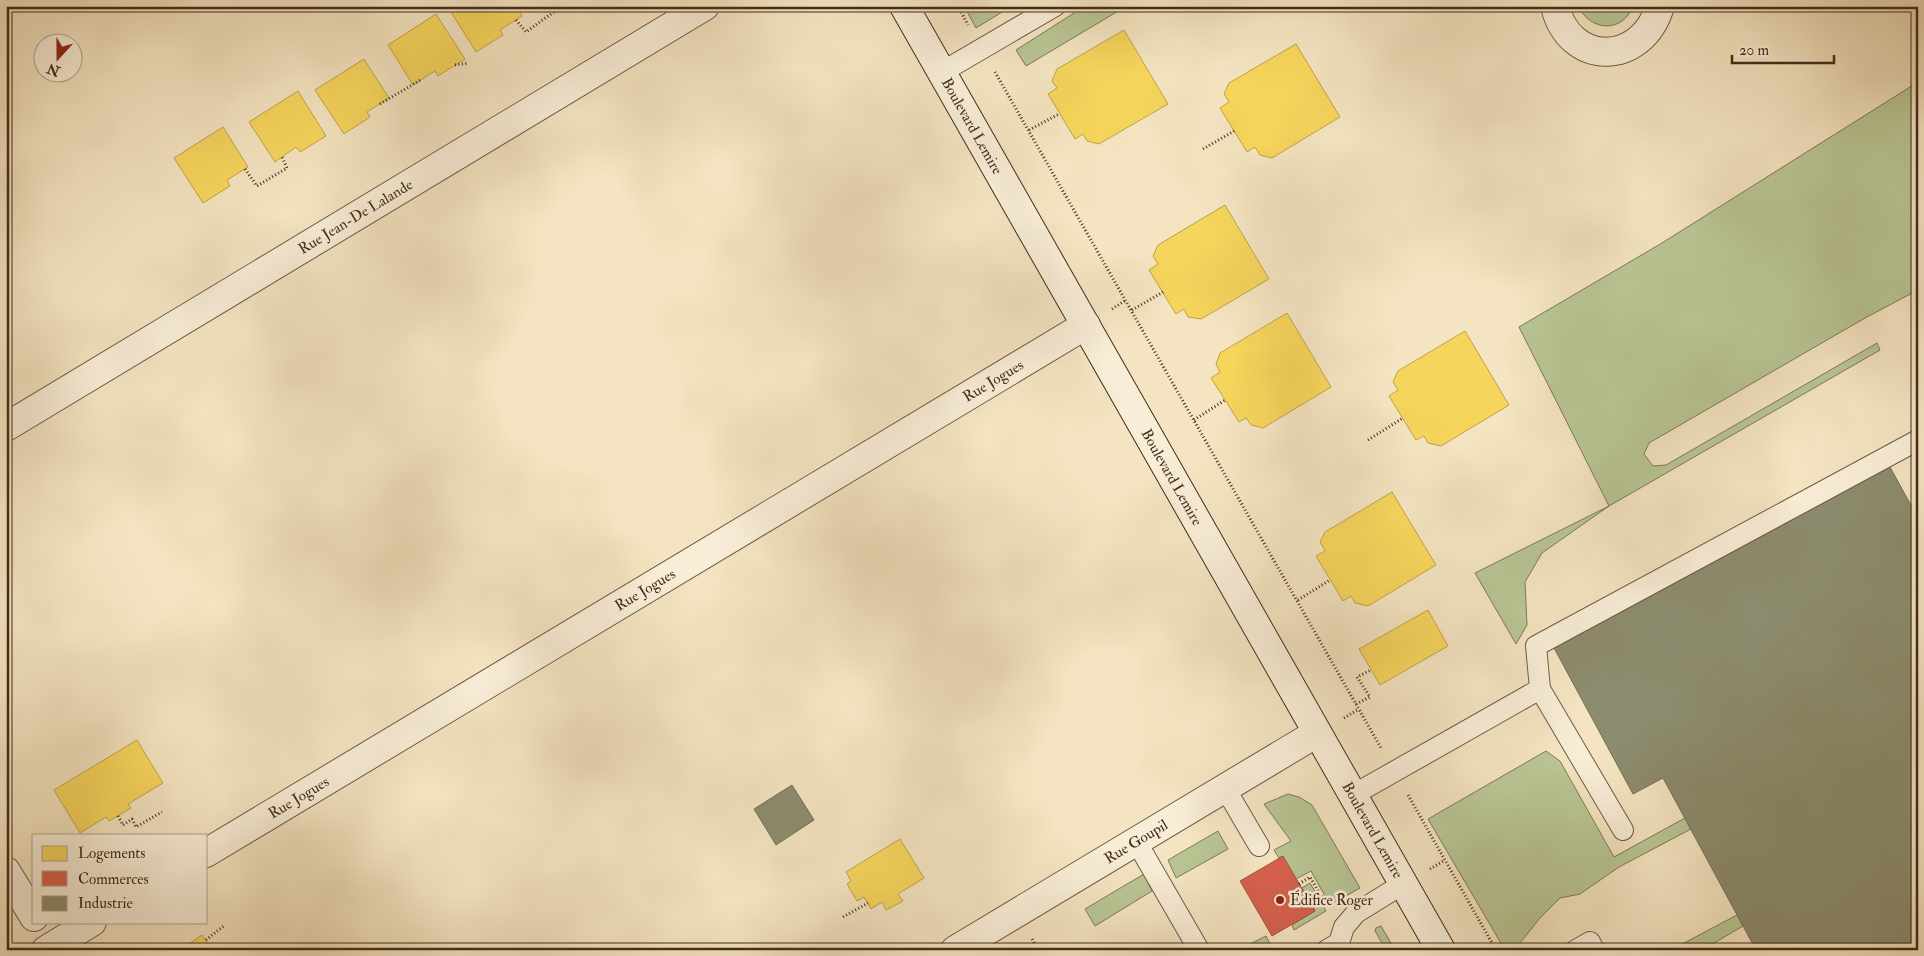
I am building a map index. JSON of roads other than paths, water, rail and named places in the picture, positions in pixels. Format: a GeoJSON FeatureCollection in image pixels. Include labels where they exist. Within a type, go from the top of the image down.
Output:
{"type":"FeatureCollection","features":[{"type":"Feature","properties":{"kind":"street","name":"Rue Jean-De Lalande"},"geometry":{"type":"LineString","coordinates":[[6,427],[704,6]]}},
{"type":"Feature","properties":{"kind":"street","name":"Boulevard Lemire"},"geometry":{"type":"LineString","coordinates":[[904,6],[1441,950]]}},
{"type":"Feature","properties":{"kind":"street"},"geometry":{"type":"LineString","coordinates":[[1555,6],[1558,18],[1567,33],[1580,45],[1597,51],[1614,52],[1631,46],[1645,36],[1655,22],[1660,6]]}},
{"type":"Feature","properties":{"kind":"street","name":"Rue Jogues"},"geometry":{"type":"LineString","coordinates":[[208,852],[1086,325]]}},
{"type":"Feature","properties":{"kind":"street","name":"Rue Goupil"},"geometry":{"type":"LineString","coordinates":[[955,950],[1317,733]]}},
{"type":"Feature","properties":{"kind":"street"},"geometry":{"type":"LineString","coordinates":[[6,871],[32,914]]}},
{"type":"Feature","properties":{"kind":"street"},"geometry":{"type":"LineString","coordinates":[[38,924],[50,949],[89,924]]}},
{"type":"Feature","properties":{"kind":"lane"},"geometry":{"type":"LineString","coordinates":[[942,72],[1055,6]]}},
{"type":"Feature","properties":{"kind":"lane"},"geometry":{"type":"LineString","coordinates":[[1622,830],[1540,689],[1536,646],[1918,440]]}},
{"type":"Feature","properties":{"kind":"lane"},"geometry":{"type":"LineString","coordinates":[[1353,795],[1540,689]]}},
{"type":"Feature","properties":{"kind":"lane"},"geometry":{"type":"LineString","coordinates":[[1225,788],[1259,846]]}},
{"type":"Feature","properties":{"kind":"lane"},"geometry":{"type":"LineString","coordinates":[[1136,841],[1199,950]]}},
{"type":"Feature","properties":{"kind":"lane"},"geometry":{"type":"LineString","coordinates":[[1336,948],[1344,927],[1356,912],[1403,884]]}},
{"type":"Feature","properties":{"kind":"lane"},"geometry":{"type":"LineString","coordinates":[[1576,950],[1590,942],[1594,950]]}},
{"type":"Feature","properties":{"kind":"place","name":"Édifice Roger"},"geometry":{"type":"Point","coordinates":[1280,900]}}]}
